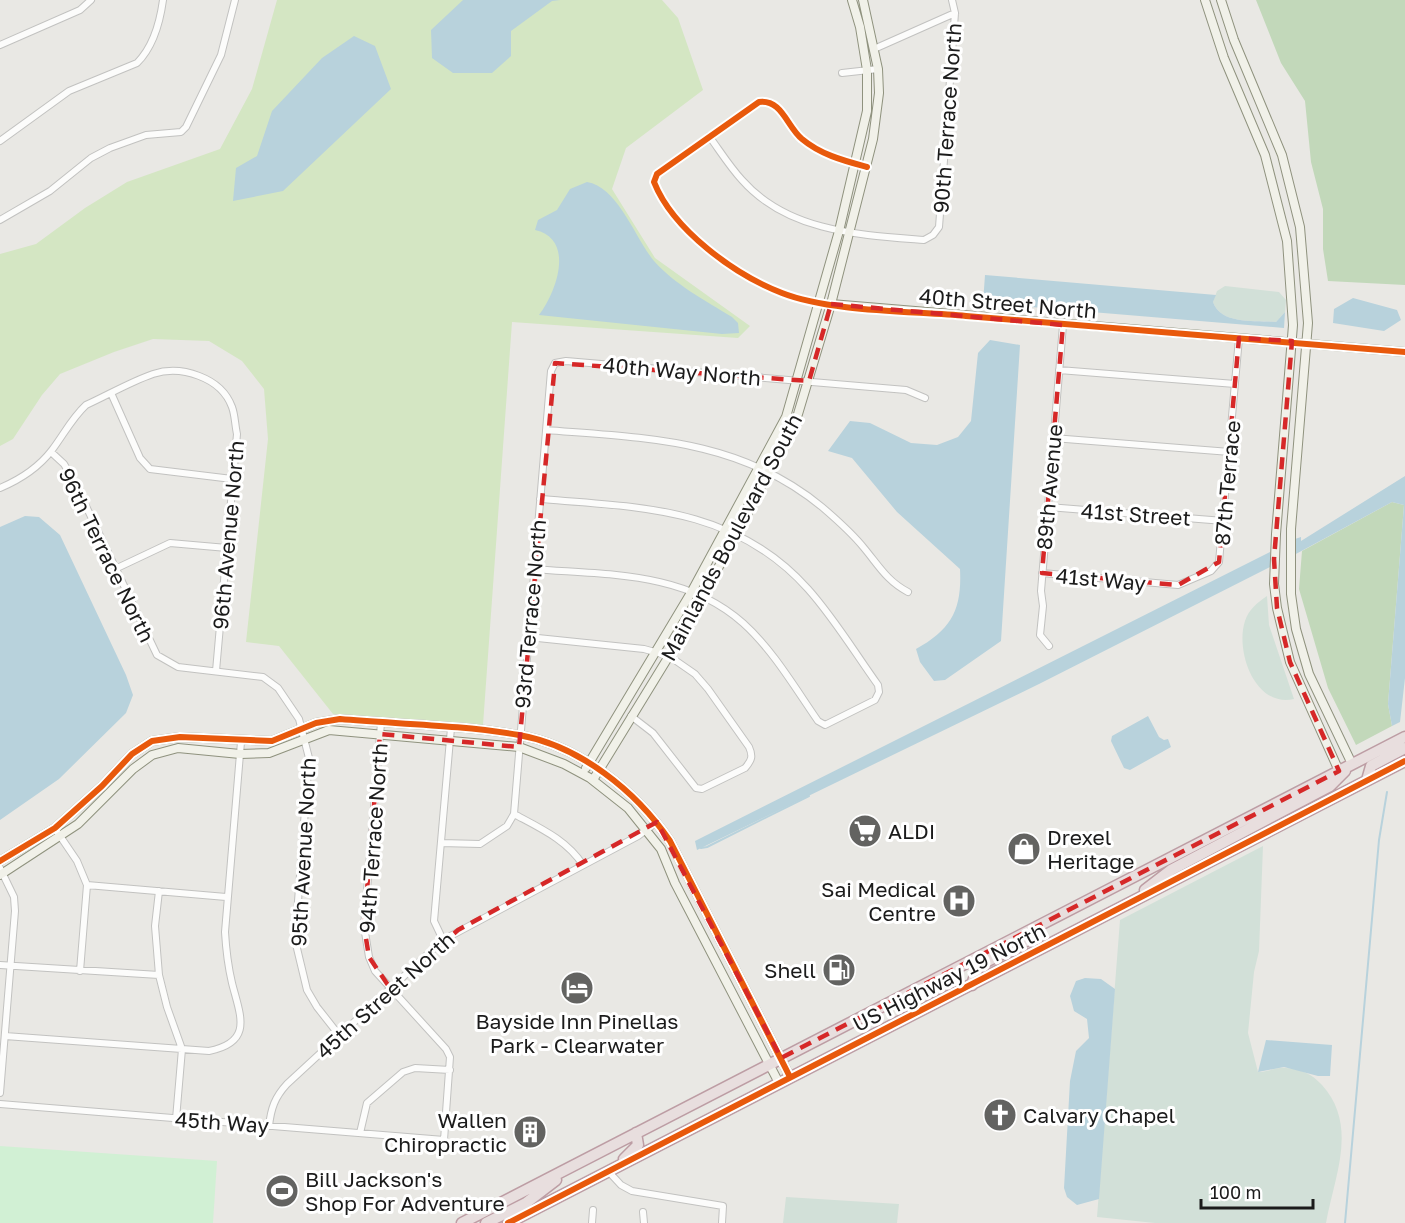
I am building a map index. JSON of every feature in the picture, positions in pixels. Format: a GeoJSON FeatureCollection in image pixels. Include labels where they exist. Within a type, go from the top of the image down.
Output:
{"type":"FeatureCollection","features":[{"type":"Feature","properties":{"kind":"highway","name":"US Highway 19 North"},"geometry":{"type":"LineString","coordinates":[[462,1223],[1405,737]]}},
{"type":"Feature","properties":{"kind":"highway"},"geometry":{"type":"LineString","coordinates":[[1367,780],[1371,766],[1405,748]]}},
{"type":"Feature","properties":{"kind":"highway","name":"US Highway 19 North"},"geometry":{"type":"LineString","coordinates":[[508,1223],[1405,761]]}},
{"type":"Feature","properties":{"kind":"highway"},"geometry":{"type":"LineString","coordinates":[[1126,905],[1170,870],[1330,786],[1352,764]]}},
{"type":"Feature","properties":{"kind":"highway"},"geometry":{"type":"LineString","coordinates":[[972,985],[978,966],[1083,911],[1100,894]]}},
{"type":"Feature","properties":{"kind":"highway"},"geometry":{"type":"LineString","coordinates":[[612,1169],[638,1145],[636,1133]]}},
{"type":"Feature","properties":{"kind":"highway"},"geometry":{"type":"LineString","coordinates":[[486,1223],[526,1203],[580,1162]]}},
{"type":"Feature","properties":{"kind":"street"},"geometry":{"type":"LineString","coordinates":[[0,45],[80,9],[91,0]]}},
{"type":"Feature","properties":{"kind":"street"},"geometry":{"type":"LineString","coordinates":[[0,141],[69,91],[137,63],[144,56],[153,38],[163,0]]}},
{"type":"Feature","properties":{"kind":"street"},"geometry":{"type":"LineString","coordinates":[[0,220],[50,191],[91,158],[110,148],[146,135],[181,132],[186,127],[221,55],[235,0]]}},
{"type":"Feature","properties":{"kind":"street","name":"Mainlands Boulevard South"},"geometry":{"type":"LineString","coordinates":[[582,773],[692,591],[786,417],[839,231],[867,111],[867,70],[860,27],[852,0]]}},
{"type":"Feature","properties":{"kind":"street","name":"Mainlands Boulevard South"},"geometry":{"type":"LineString","coordinates":[[593,780],[669,656],[771,472],[798,414],[831,304],[867,167],[877,115],[878,69],[863,0]]}},
{"type":"Feature","properties":{"kind":"street","name":"90th Terrace North"},"geometry":{"type":"LineString","coordinates":[[849,234],[924,240],[933,235],[939,227],[956,13],[952,0]]}},
{"type":"Feature","properties":{"kind":"street"},"geometry":{"type":"LineString","coordinates":[[1205,0],[1224,58],[1271,173],[1281,212],[1291,273],[1292,341],[1275,550],[1275,589],[1277,608],[1290,662],[1339,771]]}},
{"type":"Feature","properties":{"kind":"street"},"geometry":{"type":"LineString","coordinates":[[1221,0],[1234,40],[1286,168],[1294,195],[1305,264],[1307,344],[1291,529],[1291,587],[1300,647],[1317,692],[1352,764]]}},
{"type":"Feature","properties":{"kind":"street"},"geometry":{"type":"LineString","coordinates":[[874,49],[956,13]]}},
{"type":"Feature","properties":{"kind":"street"},"geometry":{"type":"LineString","coordinates":[[842,73],[878,69]]}},
{"type":"Feature","properties":{"kind":"street"},"geometry":{"type":"LineString","coordinates":[[849,234],[791,216],[763,200],[743,181],[709,136],[759,102],[766,101],[775,104],[803,140],[821,152],[867,167]]}},
{"type":"Feature","properties":{"kind":"street","name":"40th Street North"},"geometry":{"type":"LineString","coordinates":[[709,136],[657,174],[654,182],[676,216],[718,257],[762,285],[783,294],[831,304],[1405,352]]}},
{"type":"Feature","properties":{"kind":"street"},"geometry":{"type":"LineString","coordinates":[[1271,173],[1286,168]]}},
{"type":"Feature","properties":{"kind":"street","name":"89th Avenue"},"geometry":{"type":"LineString","coordinates":[[1049,646],[1040,635],[1042,573],[1062,325]]}},
{"type":"Feature","properties":{"kind":"street","name":"87th Terrace"},"geometry":{"type":"LineString","coordinates":[[1160,584],[1188,583],[1211,571],[1219,562],[1239,338]]}},
{"type":"Feature","properties":{"kind":"street","name":"40th Way North"},"geometry":{"type":"LineString","coordinates":[[555,363],[566,361],[906,390],[926,398]]}},
{"type":"Feature","properties":{"kind":"street","name":"93rd Terrace North"},"geometry":{"type":"LineString","coordinates":[[514,814],[533,568],[551,371],[555,363]]}},
{"type":"Feature","properties":{"kind":"street"},"geometry":{"type":"LineString","coordinates":[[1059,370],[1236,384]]}},
{"type":"Feature","properties":{"kind":"street","name":"96th Avenue North"},"geometry":{"type":"LineString","coordinates":[[111,393],[166,371],[182,372],[204,379],[231,405],[237,434],[216,671]]}},
{"type":"Feature","properties":{"kind":"street"},"geometry":{"type":"LineString","coordinates":[[0,488],[28,473],[51,452],[86,405],[111,393],[140,458],[150,469],[232,479]]}},
{"type":"Feature","properties":{"kind":"street"},"geometry":{"type":"LineString","coordinates":[[546,430],[682,442],[710,449],[771,472],[812,499],[838,521],[863,546],[892,583],[908,592]]}},
{"type":"Feature","properties":{"kind":"street"},"geometry":{"type":"LineString","coordinates":[[1053,438],[1230,452]]}},
{"type":"Feature","properties":{"kind":"street","name":"96th Terrace North"},"geometry":{"type":"LineString","coordinates":[[51,452],[64,464],[74,481],[115,569],[162,660]]}},
{"type":"Feature","properties":{"kind":"street"},"geometry":{"type":"LineString","coordinates":[[533,568],[659,580],[702,595],[742,622],[759,640],[818,722],[825,725],[875,700],[879,692],[878,685],[809,590],[774,558],[737,534],[694,517],[667,511],[540,500]]}},
{"type":"Feature","properties":{"kind":"street","name":"41st Street"},"geometry":{"type":"LineString","coordinates":[[1048,507],[1224,521]]}},
{"type":"Feature","properties":{"kind":"street"},"geometry":{"type":"LineString","coordinates":[[115,569],[170,543],[227,548]]}},
{"type":"Feature","properties":{"kind":"street","name":"41st Way"},"geometry":{"type":"LineString","coordinates":[[1042,573],[1160,584]]}},
{"type":"Feature","properties":{"kind":"street"},"geometry":{"type":"LineString","coordinates":[[1275,589],[1291,587]]}},
{"type":"Feature","properties":{"kind":"street"},"geometry":{"type":"LineString","coordinates":[[528,638],[657,651],[669,656],[695,674],[708,689],[749,747],[752,754],[750,762],[745,768],[702,789],[690,784],[653,733],[631,716]]}},
{"type":"Feature","properties":{"kind":"street","name":"95th Avenue North"},"geometry":{"type":"LineString","coordinates":[[162,660],[178,667],[263,676],[270,681],[294,711],[303,729],[309,758],[295,940],[307,990],[339,1035]]}},
{"type":"Feature","properties":{"kind":"street"},"geometry":{"type":"LineString","coordinates":[[0,861],[55,828],[94,794],[132,754],[152,741],[180,737],[241,742],[272,741],[328,720],[520,735],[554,747],[599,770],[640,804],[657,822],[670,841],[790,1077]]}},
{"type":"Feature","properties":{"kind":"street","name":"94th Terrace North"},"geometry":{"type":"LineString","coordinates":[[381,723],[364,926],[365,942],[375,971],[446,1049],[450,1070],[444,1140]]}},
{"type":"Feature","properties":{"kind":"street"},"geometry":{"type":"LineString","coordinates":[[443,940],[434,921],[451,728]]}},
{"type":"Feature","properties":{"kind":"street"},"geometry":{"type":"LineString","coordinates":[[0,1093],[15,904],[1,872],[61,837],[78,824],[133,769],[152,755],[178,748],[240,754],[269,753],[329,730],[519,747],[582,773],[593,780],[628,808],[661,849],[675,883],[779,1083]]}},
{"type":"Feature","properties":{"kind":"street"},"geometry":{"type":"LineString","coordinates":[[5,1036],[182,1049],[218,1049],[237,1036],[243,1024],[228,963],[226,897],[241,742]]}},
{"type":"Feature","properties":{"kind":"street"},"geometry":{"type":"LineString","coordinates":[[441,843],[480,844],[507,826],[514,814],[547,831],[573,850],[583,865]]}},
{"type":"Feature","properties":{"kind":"street","name":"45th Street North"},"geometry":{"type":"LineString","coordinates":[[269,1126],[271,1107],[278,1094],[443,940],[583,865],[657,822]]}},
{"type":"Feature","properties":{"kind":"street"},"geometry":{"type":"LineString","coordinates":[[55,828],[77,861],[87,885],[80,971]]}},
{"type":"Feature","properties":{"kind":"street"},"geometry":{"type":"LineString","coordinates":[[87,885],[226,897]]}},
{"type":"Feature","properties":{"kind":"street"},"geometry":{"type":"LineString","coordinates":[[159,891],[155,926],[159,975],[167,1008],[182,1049],[176,1119]]}},
{"type":"Feature","properties":{"kind":"street"},"geometry":{"type":"LineString","coordinates":[[0,965],[159,975]]}},
{"type":"Feature","properties":{"kind":"street"},"geometry":{"type":"LineString","coordinates":[[360,1133],[367,1103],[403,1072],[415,1068],[450,1070]]}},
{"type":"Feature","properties":{"kind":"street","name":"45th Way"},"geometry":{"type":"LineString","coordinates":[[0,1104],[444,1140]]}},
{"type":"Feature","properties":{"kind":"street"},"geometry":{"type":"LineString","coordinates":[[612,1169],[621,1185],[633,1191],[723,1206],[722,1223]]}},
{"type":"Feature","properties":{"kind":"street"},"geometry":{"type":"LineString","coordinates":[[592,1223],[593,1210]]}},
{"type":"Feature","properties":{"kind":"street"},"geometry":{"type":"LineString","coordinates":[[643,1212],[644,1223]]}},
{"type":"Feature","properties":{"kind":"highlighted area"},"geometry":{"type":"Polygon","coordinates":[[[831,304],[1063,325],[1042,573],[1178,585],[1219,562],[1239,338],[1292,341],[1274,559],[1277,608],[1290,662],[1339,771],[781,1058],[657,822],[458,930],[390,988],[369,957],[364,926],[380,734],[519,747],[555,363],[809,381],[831,304]]]}},
{"type":"Feature","properties":{"kind":"green space"},"geometry":{"type":"Polygon","coordinates":[[[277,0],[662,0],[678,18],[703,90],[626,148],[612,189],[655,258],[750,326],[738,338],[512,322],[483,725],[333,714],[279,646],[246,642],[268,439],[264,389],[242,361],[209,341],[153,339],[60,374],[42,395],[13,439],[0,446],[0,254],[36,244],[85,208],[127,182],[220,149],[252,89],[277,0]]]}},
{"type":"Feature","properties":{"kind":"green space"},"geometry":{"type":"Polygon","coordinates":[[[1256,0],[1405,0],[1405,285],[1328,281],[1323,249],[1323,209],[1311,162],[1305,101],[1281,63],[1256,0]]]}},
{"type":"Feature","properties":{"kind":"green space"},"geometry":{"type":"Polygon","coordinates":[[[1392,502],[1404,505],[1388,704],[1392,726],[1356,745],[1328,688],[1299,589],[1302,551],[1392,502]]]}},
{"type":"Feature","properties":{"kind":"green space"},"geometry":{"type":"Polygon","coordinates":[[[0,1146],[217,1161],[213,1223],[0,1223],[0,1146]]]}},
{"type":"Feature","properties":{"kind":"shaded area"},"geometry":{"type":"Polygon","coordinates":[[[1225,286],[1279,292],[1286,300],[1285,312],[1276,322],[1240,320],[1223,315],[1213,302],[1217,291],[1225,286]]]}},
{"type":"Feature","properties":{"kind":"shaded area"},"geometry":{"type":"Polygon","coordinates":[[[1267,596],[1269,625],[1294,699],[1280,699],[1268,695],[1251,675],[1246,661],[1243,647],[1245,621],[1254,607],[1267,596]]]}},
{"type":"Feature","properties":{"kind":"shaded area"},"geometry":{"type":"Polygon","coordinates":[[[1263,846],[1259,951],[1254,972],[1248,1033],[1258,1072],[1282,1068],[1301,1071],[1318,1081],[1333,1101],[1342,1135],[1338,1170],[1326,1223],[1155,1223],[1097,1217],[1120,920],[1263,846]]]}},
{"type":"Feature","properties":{"kind":"shaded area"},"geometry":{"type":"Polygon","coordinates":[[[786,1197],[899,1204],[897,1223],[783,1223],[786,1197]]]}},
{"type":"Feature","properties":{"kind":"water"},"geometry":{"type":"Polygon","coordinates":[[[463,0],[560,0],[552,1],[511,31],[511,56],[492,73],[453,73],[432,58],[431,30],[463,0]]]}},
{"type":"Feature","properties":{"kind":"water"},"geometry":{"type":"Polygon","coordinates":[[[354,36],[375,46],[391,89],[283,191],[233,201],[236,168],[257,156],[272,111],[322,58],[354,36]]]}},
{"type":"Feature","properties":{"kind":"water"},"geometry":{"type":"Polygon","coordinates":[[[587,182],[608,193],[617,203],[647,251],[662,269],[691,292],[732,317],[738,323],[739,333],[722,334],[539,315],[556,281],[559,255],[548,235],[535,230],[538,220],[557,210],[570,189],[587,182]]]}},
{"type":"Feature","properties":{"kind":"water"},"geometry":{"type":"Polygon","coordinates":[[[985,275],[1216,295],[1213,302],[1223,315],[1240,320],[1276,322],[1285,312],[1284,328],[983,303],[985,275]]]}},
{"type":"Feature","properties":{"kind":"water"},"geometry":{"type":"Polygon","coordinates":[[[1353,298],[1397,310],[1401,320],[1384,331],[1333,323],[1334,309],[1353,298]]]}},
{"type":"Feature","properties":{"kind":"water"},"geometry":{"type":"Polygon","coordinates":[[[990,340],[1020,345],[1001,641],[945,680],[934,681],[920,662],[916,649],[938,634],[952,617],[959,596],[960,569],[897,512],[852,458],[828,451],[850,421],[870,423],[911,443],[937,445],[958,437],[971,421],[978,353],[990,340]]]}},
{"type":"Feature","properties":{"kind":"water"},"geometry":{"type":"Polygon","coordinates":[[[1405,476],[1405,678],[1400,722],[1392,726],[1388,704],[1404,505],[1392,502],[1294,555],[1295,539],[1301,537],[1301,541],[1405,476]]]}},
{"type":"Feature","properties":{"kind":"water"},"geometry":{"type":"Polygon","coordinates":[[[25,516],[39,517],[60,535],[126,675],[133,695],[126,713],[59,779],[0,820],[0,527],[25,516]]]}},
{"type":"Feature","properties":{"kind":"water"},"geometry":{"type":"Polygon","coordinates":[[[1270,552],[1270,567],[1039,684],[697,850],[695,841],[1270,552]]]}},
{"type":"Feature","properties":{"kind":"water"},"geometry":{"type":"Polygon","coordinates":[[[1148,716],[1159,737],[1164,740],[1168,739],[1171,747],[1130,770],[1124,768],[1111,741],[1112,736],[1148,716]]]}},
{"type":"Feature","properties":{"kind":"water"},"geometry":{"type":"Polygon","coordinates":[[[1085,978],[1101,979],[1115,989],[1099,1199],[1077,1205],[1067,1197],[1064,1188],[1070,1081],[1076,1051],[1089,1038],[1087,1019],[1074,1011],[1070,996],[1076,981],[1085,978]]]}},
{"type":"Feature","properties":{"kind":"water"},"geometry":{"type":"Polygon","coordinates":[[[1266,1040],[1332,1045],[1330,1076],[1318,1076],[1284,1067],[1258,1072],[1266,1040]]]}},
{"type":"Feature","properties":{"kind":"waterway"},"geometry":{"type":"LineString","coordinates":[[1345,1223],[1379,840],[1387,792]]}},
{"type":"Feature","properties":{"kind":"waterway"},"geometry":{"type":"LineString","coordinates":[[701,848],[809,796]]}},
{"type":"Feature","properties":{"kind":"cycle path"},"geometry":{"type":"LineString","coordinates":[[867,167],[833,157],[817,149],[797,134],[779,109],[767,102],[759,102],[657,174],[654,182],[675,217],[690,233],[726,263],[782,293],[824,304],[872,310],[1405,352]]}},
{"type":"Feature","properties":{"kind":"cycle path"},"geometry":{"type":"LineString","coordinates":[[0,861],[55,828],[102,786],[132,754],[152,741],[180,737],[272,741],[316,723],[340,719],[474,729],[519,735],[542,741],[564,749],[605,773],[641,805],[670,841],[790,1077]]}},
{"type":"Feature","properties":{"kind":"cycle path"},"geometry":{"type":"LineString","coordinates":[[508,1223],[1405,761]]}},
{"type":"Feature","properties":{"kind":"place","name":"ALDI"},"geometry":{"type":"Point","coordinates":[865,831]}},
{"type":"Feature","properties":{"kind":"place","name":"Drexel Heritage"},"geometry":{"type":"Point","coordinates":[1024,849]}},
{"type":"Feature","properties":{"kind":"place","name":"Sai Medical Centre"},"geometry":{"type":"Point","coordinates":[959,901]}},
{"type":"Feature","properties":{"kind":"place","name":"Shell"},"geometry":{"type":"Point","coordinates":[839,970]}},
{"type":"Feature","properties":{"kind":"place","name":"Bayside Inn Pinellas Park - Clearwater"},"geometry":{"type":"Point","coordinates":[577,988]}},
{"type":"Feature","properties":{"kind":"place","name":"Calvary Chapel"},"geometry":{"type":"Point","coordinates":[1000,1115]}},
{"type":"Feature","properties":{"kind":"place","name":"Wallen Chiropractic"},"geometry":{"type":"Point","coordinates":[530,1132]}},
{"type":"Feature","properties":{"kind":"place","name":"Bill Jackson's Shop For Adventure"},"geometry":{"type":"Point","coordinates":[282,1191]}}]}
